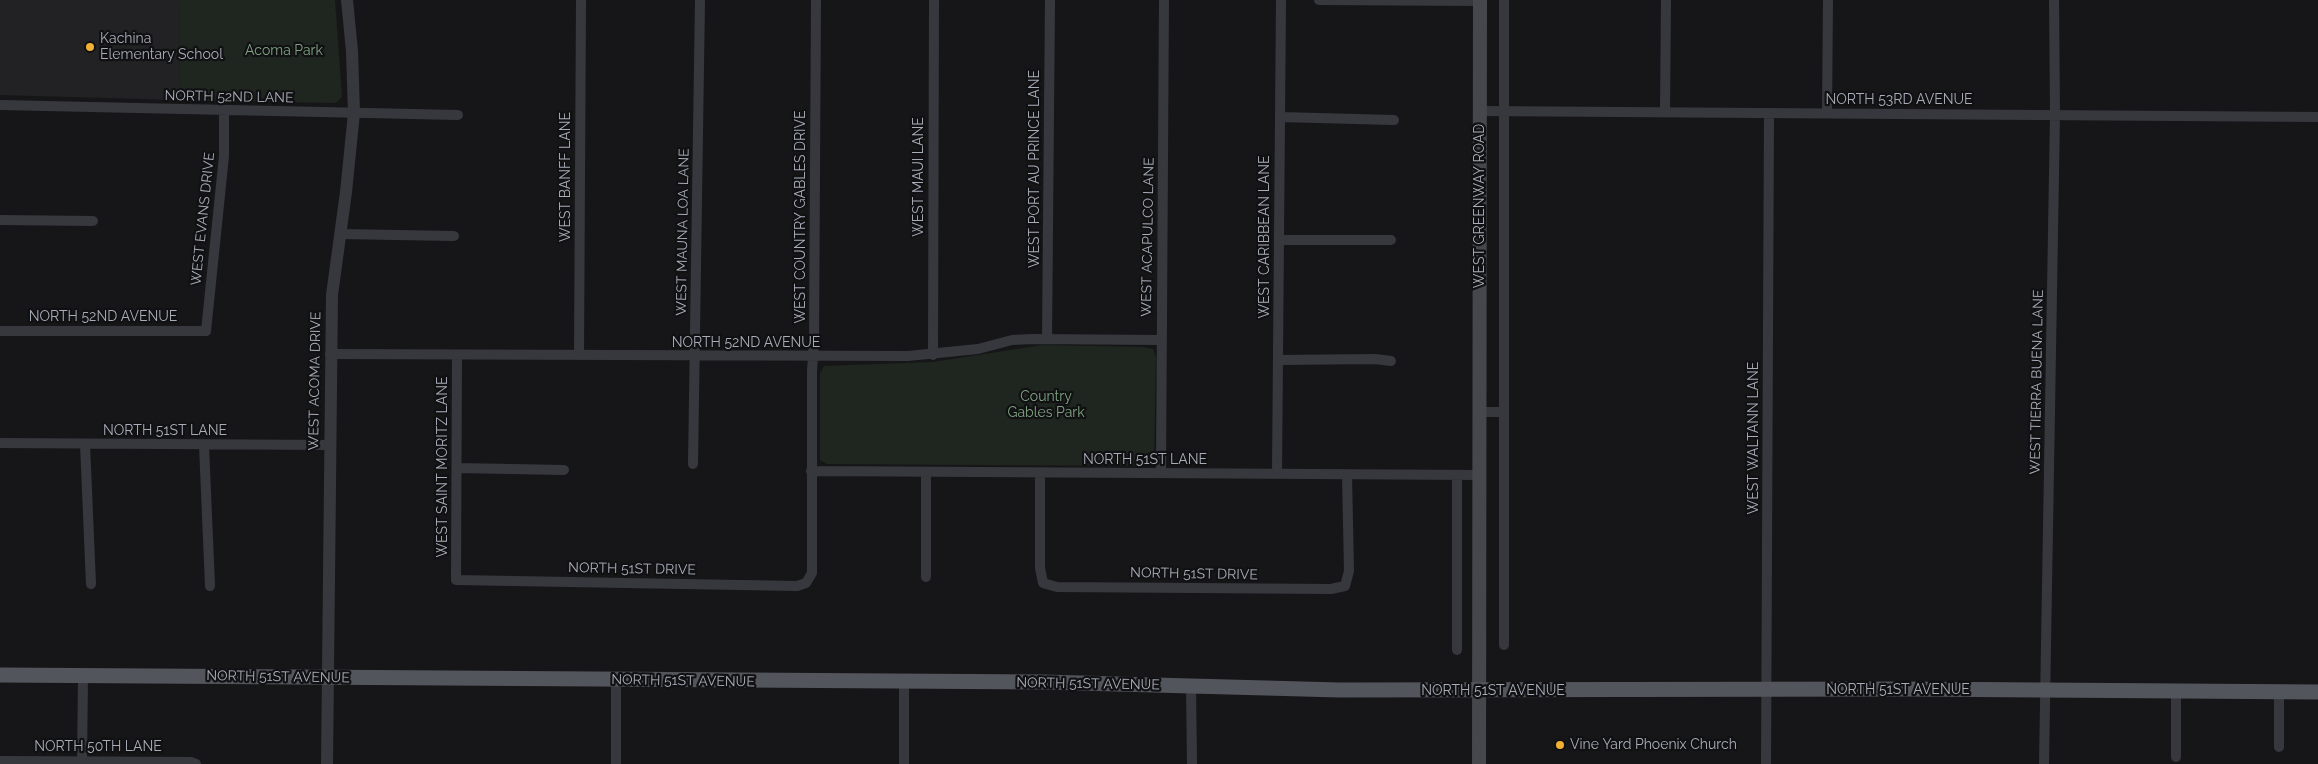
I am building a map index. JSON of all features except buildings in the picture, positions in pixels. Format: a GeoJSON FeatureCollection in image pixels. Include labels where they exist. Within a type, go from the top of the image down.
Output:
{"type":"FeatureCollection","features":[{"type":"Feature","properties":{"kind":"main road","name":"WEST GREENWAY ROAD"},"geometry":{"type":"LineString","coordinates":[[1479,764],[1480,1]]}},
{"type":"Feature","properties":{"kind":"main road","name":"NORTH 51ST AVENUE"},"geometry":{"type":"LineString","coordinates":[[0,675],[1043,682],[1479,691],[2046,690],[2318,692]]}},
{"type":"Feature","properties":{"kind":"street","name":"WEST ACOMA DRIVE"},"geometry":{"type":"LineString","coordinates":[[328,764],[332,295],[354,113],[352,51],[347,0]]}},
{"type":"Feature","properties":{"kind":"street","name":"WEST BANFF LANE"},"geometry":{"type":"LineString","coordinates":[[579,355],[581,0]]}},
{"type":"Feature","properties":{"kind":"street","name":"WEST MAUNA LOA LANE"},"geometry":{"type":"LineString","coordinates":[[693,464],[700,0]]}},
{"type":"Feature","properties":{"kind":"street","name":"WEST COUNTRY GABLES DRIVE"},"geometry":{"type":"LineString","coordinates":[[806,583],[812,572],[811,471],[816,0]]}},
{"type":"Feature","properties":{"kind":"street","name":"WEST MAUI LANE"},"geometry":{"type":"LineString","coordinates":[[932,355],[934,0]]}},
{"type":"Feature","properties":{"kind":"street","name":"WEST PORT AU PRINCE LANE"},"geometry":{"type":"LineString","coordinates":[[1047,339],[1050,0]]}},
{"type":"Feature","properties":{"kind":"street","name":"WEST ACAPULCO LANE"},"geometry":{"type":"LineString","coordinates":[[1161,473],[1160,340],[1164,0]]}},
{"type":"Feature","properties":{"kind":"street","name":"WEST CARIBBEAN LANE"},"geometry":{"type":"LineString","coordinates":[[1277,474],[1281,0]]}},
{"type":"Feature","properties":{"kind":"street"},"geometry":{"type":"LineString","coordinates":[[1320,0],[1480,1]]}},
{"type":"Feature","properties":{"kind":"street","name":"WEST GREENWAY ROAD"},"geometry":{"type":"LineString","coordinates":[[1504,0],[1504,645]]}},
{"type":"Feature","properties":{"kind":"street"},"geometry":{"type":"LineString","coordinates":[[1665,112],[1666,0]]}},
{"type":"Feature","properties":{"kind":"street"},"geometry":{"type":"LineString","coordinates":[[1827,113],[1828,0]]}},
{"type":"Feature","properties":{"kind":"street","name":"WEST TIERRA BUENA LANE"},"geometry":{"type":"LineString","coordinates":[[2044,764],[2055,114],[2054,0]]}},
{"type":"Feature","properties":{"kind":"street","name":"NORTH 52ND LANE"},"geometry":{"type":"LineString","coordinates":[[0,104],[458,115]]}},
{"type":"Feature","properties":{"kind":"street","name":"WEST EVANS DRIVE"},"geometry":{"type":"LineString","coordinates":[[206,331],[224,156],[224,110]]}},
{"type":"Feature","properties":{"kind":"street","name":"NORTH 53RD AVENUE"},"geometry":{"type":"LineString","coordinates":[[1480,111],[2318,117]]}},
{"type":"Feature","properties":{"kind":"street","name":"WEST WALTANN LANE"},"geometry":{"type":"LineString","coordinates":[[1766,764],[1769,112]]}},
{"type":"Feature","properties":{"kind":"street"},"geometry":{"type":"LineString","coordinates":[[1280,118],[1394,120]]}},
{"type":"Feature","properties":{"kind":"street"},"geometry":{"type":"LineString","coordinates":[[0,220],[93,221]]}},
{"type":"Feature","properties":{"kind":"street"},"geometry":{"type":"LineString","coordinates":[[340,234],[454,236]]}},
{"type":"Feature","properties":{"kind":"street"},"geometry":{"type":"LineString","coordinates":[[1279,240],[1391,240]]}},
{"type":"Feature","properties":{"kind":"street","name":"NORTH 52ND AVENUE"},"geometry":{"type":"LineString","coordinates":[[0,331],[206,331]]}},
{"type":"Feature","properties":{"kind":"street","name":"NORTH 52ND AVENUE"},"geometry":{"type":"LineString","coordinates":[[330,354],[695,357],[932,355],[978,349],[1012,340],[1160,340]]}},
{"type":"Feature","properties":{"kind":"street","name":"WEST SAINT MORITZ LANE"},"geometry":{"type":"LineString","coordinates":[[456,580],[457,354]]}},
{"type":"Feature","properties":{"kind":"street"},"geometry":{"type":"LineString","coordinates":[[1278,360],[1375,359],[1391,361]]}},
{"type":"Feature","properties":{"kind":"street"},"geometry":{"type":"LineString","coordinates":[[1480,412],[1504,412]]}},
{"type":"Feature","properties":{"kind":"street","name":"NORTH 51ST LANE"},"geometry":{"type":"LineString","coordinates":[[0,443],[330,444]]}},
{"type":"Feature","properties":{"kind":"street"},"geometry":{"type":"LineString","coordinates":[[85,444],[91,584]]}},
{"type":"Feature","properties":{"kind":"street"},"geometry":{"type":"LineString","coordinates":[[204,445],[210,586]]}},
{"type":"Feature","properties":{"kind":"street"},"geometry":{"type":"LineString","coordinates":[[457,468],[564,470]]}},
{"type":"Feature","properties":{"kind":"street","name":"NORTH 51ST LANE"},"geometry":{"type":"LineString","coordinates":[[811,471],[1479,476]]}},
{"type":"Feature","properties":{"kind":"street"},"geometry":{"type":"LineString","coordinates":[[926,472],[926,576]]}},
{"type":"Feature","properties":{"kind":"street","name":"NORTH 51ST DRIVE"},"geometry":{"type":"LineString","coordinates":[[1040,472],[1040,568],[1043,583],[1056,587],[1331,589],[1345,586],[1349,571],[1347,474]]}},
{"type":"Feature","properties":{"kind":"street"},"geometry":{"type":"LineString","coordinates":[[1457,475],[1458,650]]}},
{"type":"Feature","properties":{"kind":"street","name":"NORTH 51ST DRIVE"},"geometry":{"type":"LineString","coordinates":[[456,580],[797,586],[806,583]]}},
{"type":"Feature","properties":{"kind":"street"},"geometry":{"type":"LineString","coordinates":[[82,762],[83,675]]}},
{"type":"Feature","properties":{"kind":"street"},"geometry":{"type":"LineString","coordinates":[[616,680],[616,764]]}},
{"type":"Feature","properties":{"kind":"street"},"geometry":{"type":"LineString","coordinates":[[904,682],[904,764]]}},
{"type":"Feature","properties":{"kind":"street"},"geometry":{"type":"LineString","coordinates":[[1191,686],[1192,764]]}},
{"type":"Feature","properties":{"kind":"street"},"geometry":{"type":"LineString","coordinates":[[2176,692],[2176,757]]}},
{"type":"Feature","properties":{"kind":"street"},"geometry":{"type":"LineString","coordinates":[[2279,692],[2279,747]]}},
{"type":"Feature","properties":{"kind":"street","name":"NORTH 50TH LANE"},"geometry":{"type":"LineString","coordinates":[[0,761],[191,762],[196,764]]}},
{"type":"Feature","properties":{"kind":"shaded area","name":"Kachina Elementary School"},"geometry":{"type":"Polygon","coordinates":[[[0,0],[180,0],[179,100],[0,95],[0,0]]]}},
{"type":"Feature","properties":{"kind":"green space","name":"Acoma Park"},"geometry":{"type":"Polygon","coordinates":[[[180,0],[335,0],[342,97],[336,103],[179,100],[180,0]]]}},
{"type":"Feature","properties":{"kind":"green space","name":"Country Gables Park"},"geometry":{"type":"Polygon","coordinates":[[[1043,345],[1144,347],[1153,349],[1156,357],[1154,460],[1152,464],[1148,466],[827,464],[820,460],[820,373],[824,366],[933,362],[1043,345]]]}},
{"type":"Feature","properties":{"kind":"place","name":"Kachina Elementary School"},"geometry":{"type":"Point","coordinates":[90,47]}},
{"type":"Feature","properties":{"kind":"place","name":"Vine Yard Phoenix Church"},"geometry":{"type":"Point","coordinates":[1560,745]}}]}
